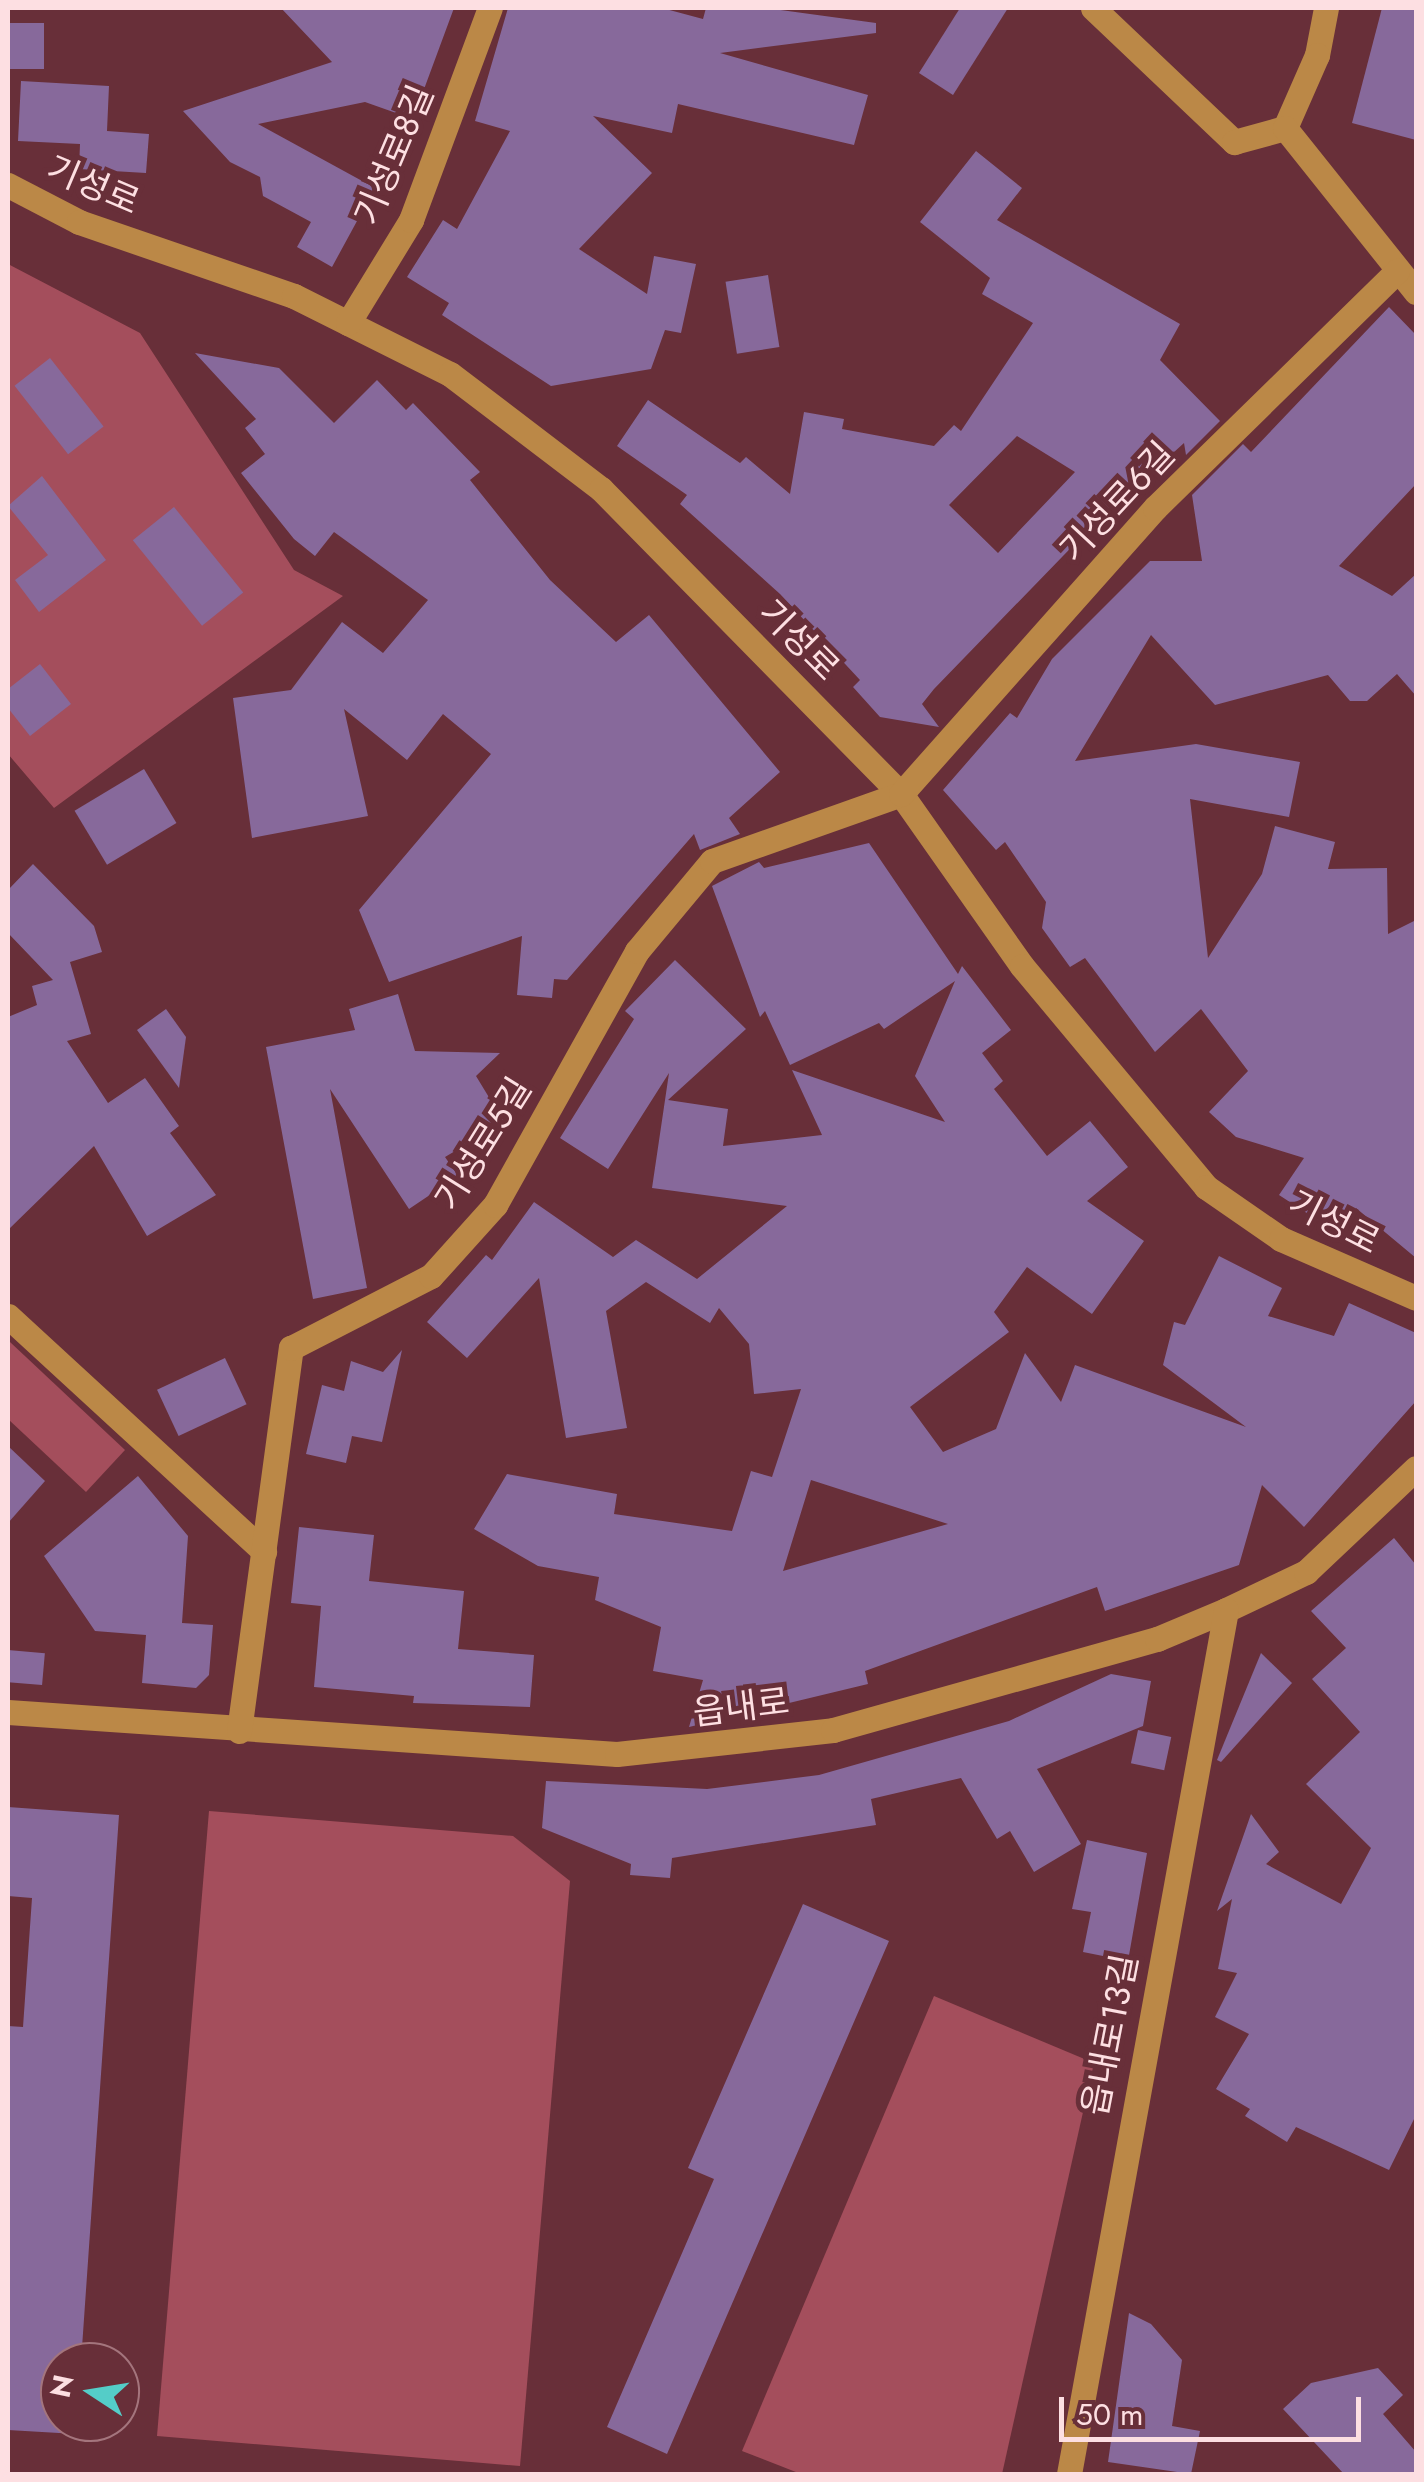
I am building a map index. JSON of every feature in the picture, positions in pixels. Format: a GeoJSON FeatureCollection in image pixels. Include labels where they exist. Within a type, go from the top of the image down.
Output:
{"type":"FeatureCollection","features":[{"type":"Feature","properties":{"kind":"street","name":"기성로8길"},"geometry":{"type":"LineString","coordinates":[[348,323],[411,220],[490,8]]}},
{"type":"Feature","properties":{"kind":"street"},"geometry":{"type":"LineString","coordinates":[[1093,8],[1234,142],[1285,128]]}},
{"type":"Feature","properties":{"kind":"street"},"geometry":{"type":"LineString","coordinates":[[1285,128],[1317,55],[1326,8]]}},
{"type":"Feature","properties":{"kind":"street"},"geometry":{"type":"LineString","coordinates":[[1285,128],[1416,292]]}},
{"type":"Feature","properties":{"kind":"street","name":"기성로"},"geometry":{"type":"LineString","coordinates":[[8,186],[79,222],[294,296],[450,374],[601,489],[901,794],[1022,966],[1206,1188],[1281,1239],[1416,1298]]}},
{"type":"Feature","properties":{"kind":"street","name":"기성로6길"},"geometry":{"type":"LineString","coordinates":[[901,794],[1155,508],[1397,270]]}},
{"type":"Feature","properties":{"kind":"street","name":"기성로5길"},"geometry":{"type":"LineString","coordinates":[[238,1731],[291,1348],[431,1276],[494,1204],[637,951],[712,861],[901,794]]}},
{"type":"Feature","properties":{"kind":"street"},"geometry":{"type":"LineString","coordinates":[[8,1316],[264,1550]]}},
{"type":"Feature","properties":{"kind":"street","name":"읍내로"},"geometry":{"type":"LineString","coordinates":[[8,1712],[238,1731],[617,1754],[833,1730],[1157,1639],[1226,1610],[1306,1572],[1416,1468]]}},
{"type":"Feature","properties":{"kind":"street","name":"읍내로13길"},"geometry":{"type":"LineString","coordinates":[[1069,2474],[1226,1610]]}},
{"type":"Feature","properties":{"kind":"shaded area"},"geometry":{"type":"Polygon","coordinates":[[[8,264],[140,333],[294,570],[343,596],[54,808],[8,754],[8,264]]]}},
{"type":"Feature","properties":{"kind":"shaded area"},"geometry":{"type":"Polygon","coordinates":[[[10,1342],[125,1450],[86,1492],[8,1419],[10,1342]]]}},
{"type":"Feature","properties":{"kind":"shaded area"},"geometry":{"type":"Polygon","coordinates":[[[209,1811],[513,1836],[570,1881],[520,2466],[157,2436],[209,1811]]]}},
{"type":"Feature","properties":{"kind":"shaded area"},"geometry":{"type":"Polygon","coordinates":[[[934,1996],[1094,2063],[1002,2474],[801,2474],[742,2451],[934,1996]]]}},
{"type":"Feature","properties":{"kind":"building"},"geometry":{"type":"Polygon","coordinates":[[[281,8],[454,8],[413,119],[365,102],[258,124],[375,188],[332,267],[297,247],[311,222],[263,196],[260,177],[230,162],[183,111],[332,62],[281,8]]]}},
{"type":"Feature","properties":{"kind":"building"},"geometry":{"type":"Polygon","coordinates":[[[508,8],[662,8],[703,19],[706,8],[766,8],[876,23],[876,33],[720,53],[868,95],[854,145],[678,104],[672,133],[593,116],[652,173],[579,249],[647,294],[654,256],[696,264],[681,333],[665,330],[651,369],[551,386],[442,315],[449,303],[407,277],[443,220],[457,229],[510,131],[475,121],[508,8]]]}},
{"type":"Feature","properties":{"kind":"building"},"geometry":{"type":"Polygon","coordinates":[[[960,8],[1008,8],[953,95],[919,73],[960,8]]]}},
{"type":"Feature","properties":{"kind":"building"},"geometry":{"type":"Polygon","coordinates":[[[1382,8],[1416,8],[1416,140],[1352,123],[1382,8]]]}},
{"type":"Feature","properties":{"kind":"building"},"geometry":{"type":"Polygon","coordinates":[[[8,23],[44,23],[44,69],[8,69],[8,23]]]}},
{"type":"Feature","properties":{"kind":"building"},"geometry":{"type":"Polygon","coordinates":[[[21,81],[109,86],[107,131],[149,134],[146,173],[79,169],[80,144],[18,141],[21,81]]]}},
{"type":"Feature","properties":{"kind":"building"},"geometry":{"type":"Polygon","coordinates":[[[976,151],[1022,188],[997,220],[1180,324],[1160,360],[1220,421],[1186,455],[1184,443],[1162,463],[1157,459],[934,689],[922,704],[939,727],[880,717],[853,687],[860,680],[780,594],[680,504],[687,495],[617,446],[648,400],[740,463],[746,457],[790,494],[804,412],[844,419],[842,429],[934,446],[954,425],[961,431],[1033,323],[982,294],[990,278],[920,222],[976,151]],[[1017,436],[949,505],[998,553],[1075,472],[1017,436]]]}},
{"type":"Feature","properties":{"kind":"building"},"geometry":{"type":"Polygon","coordinates":[[[768,275],[779,347],[737,354],[726,282],[768,275]]]}},
{"type":"Feature","properties":{"kind":"building"},"geometry":{"type":"Polygon","coordinates":[[[1389,307],[1416,335],[1416,484],[1339,566],[1392,596],[1416,574],[1416,696],[1397,674],[1367,701],[1350,701],[1328,675],[1215,705],[1151,635],[1075,761],[1196,744],[1300,762],[1289,817],[1190,799],[1208,958],[1262,874],[1275,826],[1335,842],[1328,869],[1387,868],[1388,934],[1416,920],[1416,1258],[1356,1208],[1339,1234],[1279,1195],[1304,1158],[1236,1137],[1209,1112],[1248,1071],[1201,1009],[1155,1052],[1085,958],[1070,967],[1042,928],[1046,902],[1005,842],[996,850],[943,790],[1010,713],[1017,718],[1052,659],[1150,561],[1202,561],[1192,495],[1243,444],[1251,452],[1389,307]]]}},
{"type":"Feature","properties":{"kind":"building"},"geometry":{"type":"Polygon","coordinates":[[[195,353],[279,368],[334,423],[377,380],[406,410],[413,403],[480,472],[470,480],[550,580],[616,642],[649,615],[780,772],[729,818],[740,834],[700,850],[694,834],[567,980],[554,979],[552,998],[517,995],[522,936],[389,982],[359,910],[491,754],[443,714],[407,760],[344,709],[368,816],[252,838],[233,698],[291,690],[342,622],[383,653],[428,600],[334,532],[315,556],[294,539],[241,473],[265,454],[245,428],[256,419],[195,353]]]}},
{"type":"Feature","properties":{"kind":"building"},"geometry":{"type":"Polygon","coordinates":[[[50,358],[104,427],[68,454],[15,386],[50,358]]]}},
{"type":"Feature","properties":{"kind":"building"},"geometry":{"type":"Polygon","coordinates":[[[42,476],[106,560],[39,612],[15,580],[48,555],[8,506],[42,476]]]}},
{"type":"Feature","properties":{"kind":"building"},"geometry":{"type":"Polygon","coordinates":[[[174,507],[243,592],[202,626],[133,540],[174,507]]]}},
{"type":"Feature","properties":{"kind":"building"},"geometry":{"type":"Polygon","coordinates":[[[40,664],[71,704],[30,736],[8,708],[8,689],[40,664]]]}},
{"type":"Feature","properties":{"kind":"building"},"geometry":{"type":"Polygon","coordinates":[[[144,769],[176,823],[107,865],[75,811],[144,769]]]}},
{"type":"Feature","properties":{"kind":"building"},"geometry":{"type":"Polygon","coordinates":[[[869,843],[958,974],[962,966],[1011,1030],[982,1053],[1003,1081],[994,1089],[1047,1156],[1090,1121],[1128,1167],[1087,1201],[1144,1241],[1092,1314],[1027,1267],[994,1312],[1009,1332],[910,1407],[943,1452],[996,1429],[1025,1353],[1061,1402],[1075,1365],[1246,1427],[1163,1365],[1174,1322],[1185,1325],[1219,1256],[1282,1288],[1268,1316],[1334,1336],[1349,1303],[1416,1333],[1416,1401],[1304,1527],[1262,1485],[1239,1565],[1105,1611],[1097,1587],[865,1671],[868,1684],[689,1727],[703,1680],[653,1671],[661,1627],[595,1600],[599,1577],[538,1566],[474,1529],[507,1474],[617,1494],[614,1514],[732,1531],[751,1471],[772,1477],[801,1389],[754,1394],[749,1344],[719,1308],[710,1323],[646,1282],[606,1311],[627,1428],[566,1438],[539,1278],[467,1358],[427,1322],[486,1255],[492,1260],[534,1202],[613,1257],[636,1240],[697,1279],[787,1206],[652,1188],[669,1073],[608,1169],[560,1138],[634,1019],[625,1011],[675,960],[746,1029],[668,1100],[728,1109],[723,1146],[822,1135],[792,1070],[945,1122],[915,1076],[955,981],[884,1029],[879,1023],[790,1065],[765,1011],[760,1017],[712,886],[759,862],[764,868],[869,843]],[[811,1480],[783,1571],[948,1524],[811,1480]]]}},
{"type":"Feature","properties":{"kind":"building"},"geometry":{"type":"Polygon","coordinates":[[[33,864],[94,926],[102,952],[70,962],[91,1034],[67,1041],[108,1103],[145,1078],[179,1126],[170,1133],[216,1195],[147,1236],[94,1146],[8,1230],[8,1017],[37,1005],[32,986],[53,980],[8,933],[8,890],[33,864]]]}},
{"type":"Feature","properties":{"kind":"building"},"geometry":{"type":"Polygon","coordinates":[[[398,994],[415,1051],[500,1053],[476,1076],[504,1122],[445,1157],[458,1176],[409,1209],[330,1089],[367,1288],[313,1299],[266,1047],[355,1030],[349,1009],[398,994]]]}},
{"type":"Feature","properties":{"kind":"building"},"geometry":{"type":"Polygon","coordinates":[[[166,1009],[186,1037],[179,1088],[137,1030],[166,1009]]]}},
{"type":"Feature","properties":{"kind":"building"},"geometry":{"type":"Polygon","coordinates":[[[402,1350],[382,1442],[352,1436],[346,1463],[306,1454],[322,1385],[344,1391],[351,1361],[383,1372],[402,1350]]]}},
{"type":"Feature","properties":{"kind":"building"},"geometry":{"type":"Polygon","coordinates":[[[225,1358],[247,1404],[179,1436],[157,1390],[225,1358]]]}},
{"type":"Feature","properties":{"kind":"building"},"geometry":{"type":"Polygon","coordinates":[[[8,1446],[45,1481],[8,1523],[8,1446]]]}},
{"type":"Feature","properties":{"kind":"building"},"geometry":{"type":"Polygon","coordinates":[[[138,1476],[188,1536],[182,1623],[213,1625],[209,1675],[196,1688],[142,1683],[146,1635],[95,1631],[44,1556],[138,1476]]]}},
{"type":"Feature","properties":{"kind":"building"},"geometry":{"type":"Polygon","coordinates":[[[299,1527],[374,1535],[369,1581],[464,1591],[458,1649],[534,1655],[530,1707],[413,1703],[414,1696],[314,1687],[321,1606],[291,1603],[299,1527]]]}},
{"type":"Feature","properties":{"kind":"building"},"geometry":{"type":"Polygon","coordinates":[[[1394,1538],[1416,1565],[1416,2115],[1389,2170],[1296,2127],[1287,2142],[1245,2116],[1250,2109],[1216,2089],[1249,2034],[1215,2017],[1237,1973],[1218,1969],[1232,1899],[1217,1911],[1251,1814],[1279,1852],[1266,1864],[1341,1904],[1371,1848],[1306,1784],[1360,1732],[1312,1679],[1346,1648],[1311,1611],[1394,1538]]]}},
{"type":"Feature","properties":{"kind":"building"},"geometry":{"type":"Polygon","coordinates":[[[8,1650],[45,1653],[42,1685],[8,1682],[8,1650]]]}},
{"type":"Feature","properties":{"kind":"building"},"geometry":{"type":"Polygon","coordinates":[[[1261,1653],[1292,1683],[1221,1762],[1217,1760],[1261,1653]]]}},
{"type":"Feature","properties":{"kind":"building"},"geometry":{"type":"Polygon","coordinates":[[[1111,1674],[1151,1681],[1143,1726],[1037,1769],[1081,1844],[1034,1872],[1010,1831],[997,1839],[961,1778],[871,1799],[876,1825],[672,1858],[670,1878],[630,1875],[631,1864],[542,1828],[546,1781],[707,1789],[819,1775],[1009,1721],[1111,1674]]]}},
{"type":"Feature","properties":{"kind":"building"},"geometry":{"type":"Polygon","coordinates":[[[1138,1730],[1171,1737],[1164,1770],[1131,1763],[1138,1730]]]}},
{"type":"Feature","properties":{"kind":"building"},"geometry":{"type":"Polygon","coordinates":[[[8,1807],[119,1815],[82,2342],[40,2342],[40,2432],[8,2430],[8,2026],[23,2027],[32,1898],[8,1896],[8,1807]]]}},
{"type":"Feature","properties":{"kind":"building"},"geometry":{"type":"Polygon","coordinates":[[[1087,1840],[1147,1853],[1128,1961],[1083,1952],[1091,1912],[1072,1909],[1087,1840]]]}},
{"type":"Feature","properties":{"kind":"building"},"geometry":{"type":"Polygon","coordinates":[[[803,1904],[889,1941],[667,2454],[607,2427],[714,2179],[688,2168],[803,1904]]]}},
{"type":"Feature","properties":{"kind":"building"},"geometry":{"type":"Polygon","coordinates":[[[1129,2313],[1151,2324],[1182,2360],[1172,2426],[1200,2431],[1191,2474],[1108,2462],[1129,2313]]]}},
{"type":"Feature","properties":{"kind":"building"},"geometry":{"type":"Polygon","coordinates":[[[1378,2368],[1403,2395],[1383,2414],[1416,2452],[1416,2474],[1344,2474],[1283,2409],[1311,2383],[1378,2368]]]}}]}
